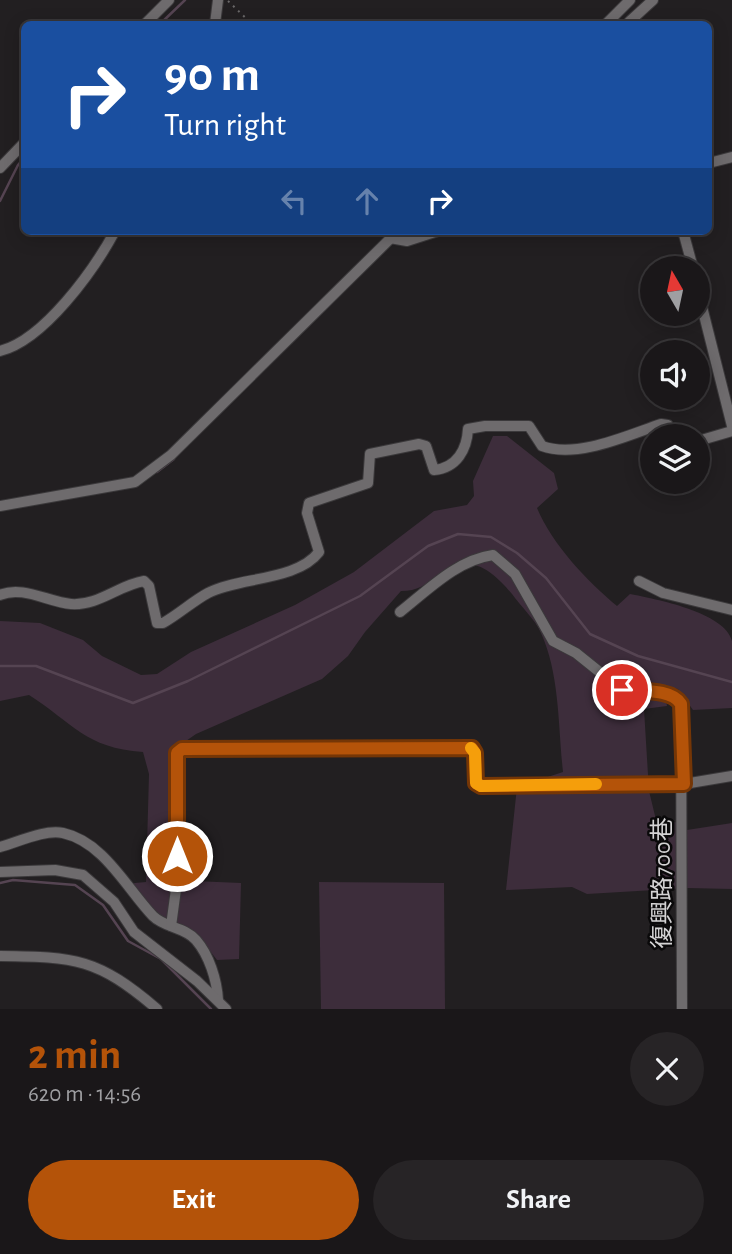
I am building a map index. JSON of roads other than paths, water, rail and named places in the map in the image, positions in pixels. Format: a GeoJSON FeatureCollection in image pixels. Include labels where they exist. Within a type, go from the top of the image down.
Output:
{"type":"FeatureCollection","features":[{"type":"Feature","properties":{"kind":"street"},"geometry":{"type":"LineString","coordinates":[[148,21],[169,0]]}},
{"type":"Feature","properties":{"kind":"street"},"geometry":{"type":"LineString","coordinates":[[215,21],[218,0]]}},
{"type":"Feature","properties":{"kind":"street"},"geometry":{"type":"LineString","coordinates":[[625,18],[630,0]]}},
{"type":"Feature","properties":{"kind":"street"},"geometry":{"type":"LineString","coordinates":[[625,18],[653,0]]}},
{"type":"Feature","properties":{"kind":"street"},"geometry":{"type":"LineString","coordinates":[[0,168],[21,146]]}},
{"type":"Feature","properties":{"kind":"street"},"geometry":{"type":"LineString","coordinates":[[712,162],[732,157]]}},
{"type":"Feature","properties":{"kind":"street"},"geometry":{"type":"LineString","coordinates":[[0,351],[22,344],[45,321],[77,287],[112,235]]}},
{"type":"Feature","properties":{"kind":"street"},"geometry":{"type":"LineString","coordinates":[[684,235],[689,256]]}},
{"type":"Feature","properties":{"kind":"street"},"geometry":{"type":"LineString","coordinates":[[0,506],[135,482],[172,455],[396,237]]}},
{"type":"Feature","properties":{"kind":"street"},"geometry":{"type":"LineString","coordinates":[[707,326],[732,429],[710,437]]}},
{"type":"Feature","properties":{"kind":"street"},"geometry":{"type":"LineString","coordinates":[[0,595],[21,592],[70,604],[89,603],[144,581],[149,586],[157,623],[163,623],[209,592],[313,561],[319,552],[307,513],[309,503],[368,483],[370,454],[419,444],[426,446],[435,470],[440,470],[454,464],[467,443],[468,429],[485,426],[529,426],[542,446],[562,451],[621,439],[640,432]]}},
{"type":"Feature","properties":{"kind":"street","name":"復興路700巷"},"geometry":{"type":"LineString","coordinates":[[400,612],[443,578],[476,557],[493,555],[515,574],[553,641],[576,653],[622,690],[669,693],[677,697],[681,704],[684,784],[682,1009]]}},
{"type":"Feature","properties":{"kind":"street"},"geometry":{"type":"LineString","coordinates":[[639,581],[654,591],[732,610]]}},
{"type":"Feature","properties":{"kind":"street"},"geometry":{"type":"LineString","coordinates":[[170,926],[177,882],[177,753],[182,749],[472,748],[475,753],[476,783],[481,786],[684,784],[732,776]]}},
{"type":"Feature","properties":{"kind":"street"},"geometry":{"type":"LineString","coordinates":[[0,847],[49,833],[67,834],[96,853],[123,877],[154,918],[195,938],[217,986],[218,1000]]}},
{"type":"Feature","properties":{"kind":"street"},"geometry":{"type":"LineString","coordinates":[[0,873],[55,870],[83,875],[114,902],[134,932],[226,1009]]}},
{"type":"Feature","properties":{"kind":"street"},"geometry":{"type":"LineString","coordinates":[[0,956],[67,958],[93,965],[119,978],[157,1009]]}},
{"type":"Feature","properties":{"kind":"waterway"},"geometry":{"type":"LineString","coordinates":[[163,21],[185,0]]}},
{"type":"Feature","properties":{"kind":"waterway"},"geometry":{"type":"LineString","coordinates":[[0,201],[21,162]]}},
{"type":"Feature","properties":{"kind":"waterway"},"geometry":{"type":"LineString","coordinates":[[157,472],[174,459]]}},
{"type":"Feature","properties":{"kind":"waterway"},"geometry":{"type":"LineString","coordinates":[[0,666],[36,666],[133,703],[188,681],[360,596],[428,546],[458,534],[491,537],[517,553],[546,578],[590,634],[638,656],[732,682]]}},
{"type":"Feature","properties":{"kind":"waterway"},"geometry":{"type":"LineString","coordinates":[[0,883],[13,880],[75,885],[103,905],[128,941],[161,959],[211,1009]]}}]}
